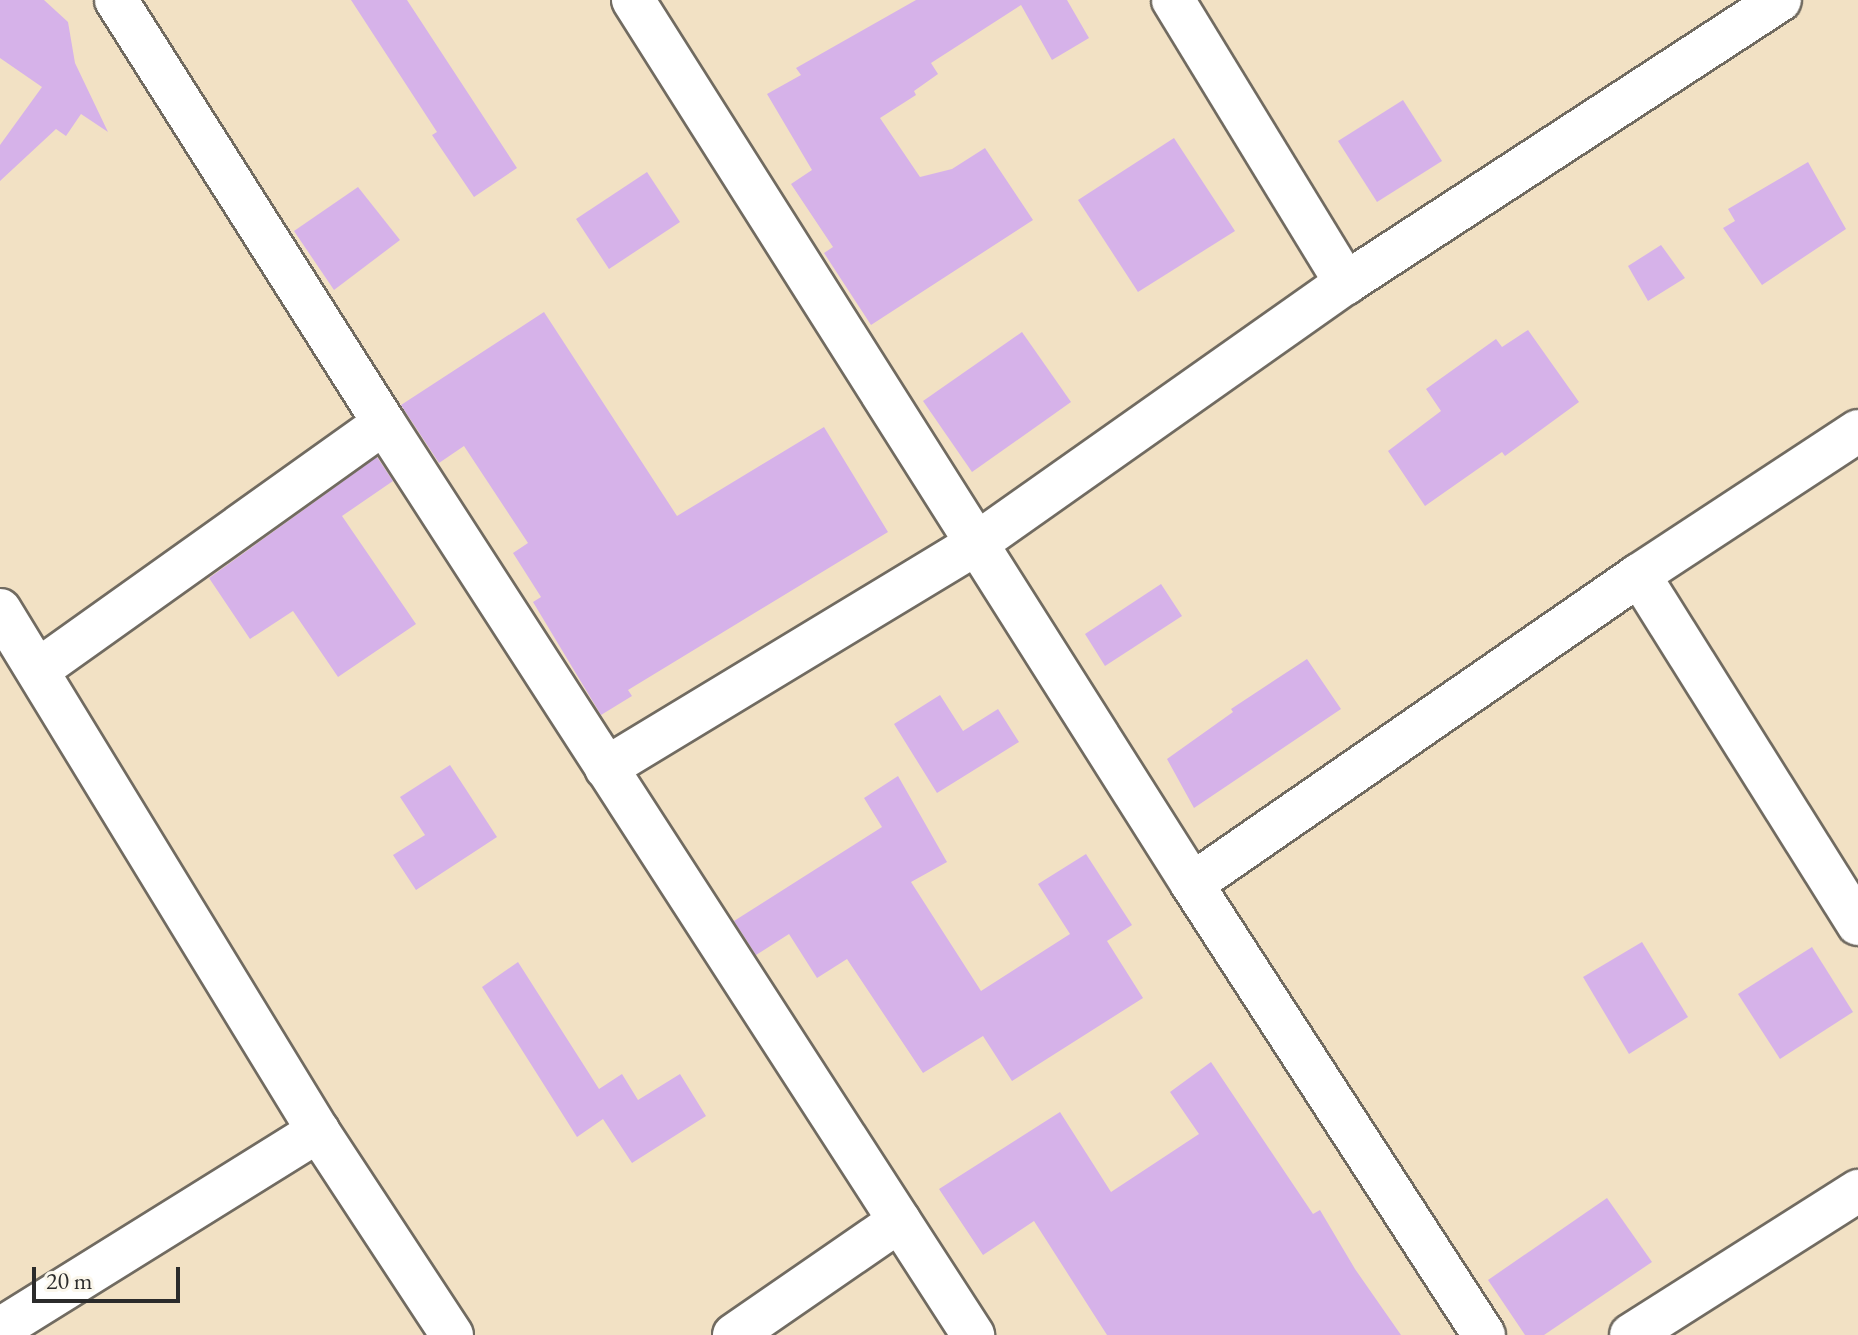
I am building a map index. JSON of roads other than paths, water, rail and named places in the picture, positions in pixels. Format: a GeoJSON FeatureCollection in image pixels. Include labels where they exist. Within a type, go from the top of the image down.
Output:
{"type":"FeatureCollection","features":[{"type":"Feature","properties":{"kind":"street"},"geometry":{"type":"LineString","coordinates":[[116,0],[384,423],[973,1335]]}},
{"type":"Feature","properties":{"kind":"street"},"geometry":{"type":"LineString","coordinates":[[633,0],[1192,884],[1484,1335]]}},
{"type":"Feature","properties":{"kind":"street"},"geometry":{"type":"LineString","coordinates":[[1173,0],[1346,283]]}},
{"type":"Feature","properties":{"kind":"street"},"geometry":{"type":"LineString","coordinates":[[606,768],[977,543],[1346,283],[1780,0]]}},
{"type":"Feature","properties":{"kind":"street"},"geometry":{"type":"LineString","coordinates":[[38,670],[384,423]]}},
{"type":"Feature","properties":{"kind":"street"},"geometry":{"type":"LineString","coordinates":[[1192,884],[1639,575],[1858,431]]}},
{"type":"Feature","properties":{"kind":"street"},"geometry":{"type":"LineString","coordinates":[[1639,575],[1858,924]]}},
{"type":"Feature","properties":{"kind":"street"},"geometry":{"type":"LineString","coordinates":[[0,610],[318,1131],[452,1335]]}},
{"type":"Feature","properties":{"kind":"street"},"geometry":{"type":"LineString","coordinates":[[0,1329],[318,1131]]}},
{"type":"Feature","properties":{"kind":"street"},"geometry":{"type":"LineString","coordinates":[[1631,1335],[1858,1191]]}},
{"type":"Feature","properties":{"kind":"street"},"geometry":{"type":"LineString","coordinates":[[734,1335],[899,1221]]}}]}
